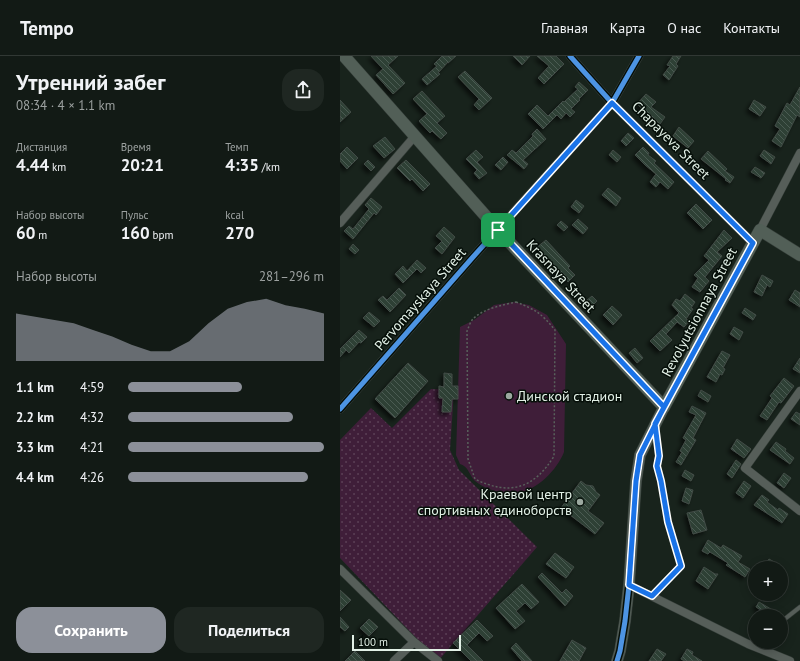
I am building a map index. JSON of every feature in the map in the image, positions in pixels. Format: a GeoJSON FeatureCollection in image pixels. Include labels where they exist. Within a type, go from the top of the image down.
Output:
{"type":"FeatureCollection","features":[{"type":"Feature","properties":{"kind":"main road","name":"Krasnaya Street"},"geometry":{"type":"LineString","coordinates":[[344,56],[414,137],[498,230],[664,407]]}},
{"type":"Feature","properties":{"kind":"main road","name":"Revolyutsionnaya Street"},"geometry":{"type":"LineString","coordinates":[[664,407],[760,230]]}},
{"type":"Feature","properties":{"kind":"main road"},"geometry":{"type":"LineString","coordinates":[[760,230],[800,255]]}},
{"type":"Feature","properties":{"kind":"street","name":"Chapayeva Street"},"geometry":{"type":"LineString","coordinates":[[570,56],[612,103],[753,243]]}},
{"type":"Feature","properties":{"kind":"street","name":"Pervomayskaya Street"},"geometry":{"type":"LineString","coordinates":[[340,409],[473,257],[612,103],[639,56]]}},
{"type":"Feature","properties":{"kind":"street"},"geometry":{"type":"LineString","coordinates":[[340,224],[414,137]]}},
{"type":"Feature","properties":{"kind":"street","name":"Revolyutsionnaya Street"},"geometry":{"type":"LineString","coordinates":[[760,230],[800,153]]}},
{"type":"Feature","properties":{"kind":"street"},"geometry":{"type":"LineString","coordinates":[[800,391],[745,468],[800,511]]}},
{"type":"Feature","properties":{"kind":"street","name":"Revolyutsionnaya Street"},"geometry":{"type":"LineString","coordinates":[[617,661],[625,620],[629,585],[636,481],[640,455],[664,407]]}},
{"type":"Feature","properties":{"kind":"street"},"geometry":{"type":"LineString","coordinates":[[340,570],[414,642],[438,661]]}},
{"type":"Feature","properties":{"kind":"street"},"geometry":{"type":"LineString","coordinates":[[629,585],[748,640]]}},
{"type":"Feature","properties":{"kind":"street"},"geometry":{"type":"LineString","coordinates":[[394,661],[414,642]]}},
{"type":"Feature","properties":{"kind":"street"},"geometry":{"type":"LineString","coordinates":[[766,649],[790,661]]}},
{"type":"Feature","properties":{"kind":"lane"},"geometry":{"type":"LineString","coordinates":[[652,596],[681,566],[668,522],[657,466],[659,456],[655,424]]}},
{"type":"Feature","properties":{"kind":"lane"},"geometry":{"type":"LineString","coordinates":[[788,616],[800,607]]}},
{"type":"Feature","properties":{"kind":"path"},"geometry":{"type":"LineString","coordinates":[[516,302],[545,317],[555,330],[554,456],[548,465],[523,486],[503,488],[488,485],[475,479],[468,459],[467,330],[473,319],[480,314],[498,306],[516,302]]}},
{"type":"Feature","properties":{"kind":"shaded area"},"geometry":{"type":"Polygon","coordinates":[[[513,302],[529,305],[547,315],[566,344],[564,452],[557,466],[546,478],[532,488],[518,493],[518,500],[501,500],[501,493],[484,487],[473,479],[467,469],[460,464],[456,455],[460,327],[474,320],[494,305],[513,302]]]}},
{"type":"Feature","properties":{"kind":"shaded area"},"geometry":{"type":"Polygon","coordinates":[[[431,389],[454,390],[450,450],[459,470],[537,547],[438,661],[340,558],[340,440],[371,408],[392,428],[431,389]]]}},
{"type":"Feature","properties":{"kind":"building"},"geometry":{"type":"Polygon","coordinates":[[[371,56],[398,56],[388,65],[405,83],[393,94],[376,75],[383,69],[371,56]]]}},
{"type":"Feature","properties":{"kind":"building"},"geometry":{"type":"Polygon","coordinates":[[[442,56],[456,56],[438,73],[440,74],[427,85],[422,79],[437,66],[434,64],[442,56]]]}},
{"type":"Feature","properties":{"kind":"building"},"geometry":{"type":"Polygon","coordinates":[[[513,56],[530,56],[522,65],[513,56]]]}},
{"type":"Feature","properties":{"kind":"building"},"geometry":{"type":"Polygon","coordinates":[[[537,56],[556,56],[564,64],[544,84],[538,78],[549,66],[537,56]]]}},
{"type":"Feature","properties":{"kind":"building"},"geometry":{"type":"Polygon","coordinates":[[[673,56],[681,56],[676,64],[678,66],[669,80],[663,75],[670,66],[667,65],[673,56]]]}},
{"type":"Feature","properties":{"kind":"building"},"geometry":{"type":"Polygon","coordinates":[[[465,71],[492,98],[479,110],[474,105],[479,99],[458,77],[465,71]]]}},
{"type":"Feature","properties":{"kind":"building"},"geometry":{"type":"Polygon","coordinates":[[[579,82],[588,90],[571,109],[575,112],[570,117],[566,113],[561,119],[557,115],[543,129],[528,114],[537,105],[548,116],[578,89],[575,87],[579,82]]]}},
{"type":"Feature","properties":{"kind":"building"},"geometry":{"type":"Polygon","coordinates":[[[800,87],[800,117],[797,115],[781,147],[772,141],[780,129],[775,126],[787,103],[790,105],[800,87]]]}},
{"type":"Feature","properties":{"kind":"building"},"geometry":{"type":"Polygon","coordinates":[[[422,91],[445,116],[437,123],[447,133],[441,139],[432,131],[430,133],[419,121],[427,114],[413,99],[422,91]]]}},
{"type":"Feature","properties":{"kind":"building"},"geometry":{"type":"Polygon","coordinates":[[[646,94],[656,102],[651,107],[665,117],[660,124],[637,104],[646,94]]]}},
{"type":"Feature","properties":{"kind":"building"},"geometry":{"type":"Polygon","coordinates":[[[340,100],[351,112],[340,122],[340,100]]]}},
{"type":"Feature","properties":{"kind":"building"},"geometry":{"type":"Polygon","coordinates":[[[754,100],[766,107],[760,116],[749,109],[754,100]]]}},
{"type":"Feature","properties":{"kind":"building"},"geometry":{"type":"Polygon","coordinates":[[[679,127],[694,141],[688,148],[673,136],[679,127]]]}},
{"type":"Feature","properties":{"kind":"building"},"geometry":{"type":"Polygon","coordinates":[[[537,129],[546,139],[523,160],[528,164],[524,169],[507,155],[512,150],[516,153],[533,136],[532,134],[537,129]]]}},
{"type":"Feature","properties":{"kind":"building"},"geometry":{"type":"Polygon","coordinates":[[[628,133],[634,138],[626,146],[621,141],[628,133]]]}},
{"type":"Feature","properties":{"kind":"building"},"geometry":{"type":"Polygon","coordinates":[[[385,137],[395,149],[384,158],[373,146],[385,137]]]}},
{"type":"Feature","properties":{"kind":"building"},"geometry":{"type":"Polygon","coordinates":[[[347,147],[358,158],[347,169],[340,161],[340,154],[347,147]]]}},
{"type":"Feature","properties":{"kind":"building"},"geometry":{"type":"Polygon","coordinates":[[[643,147],[649,153],[648,155],[656,161],[654,163],[674,182],[668,189],[660,182],[656,187],[650,182],[656,174],[635,155],[643,147]]]}},
{"type":"Feature","properties":{"kind":"building"},"geometry":{"type":"Polygon","coordinates":[[[476,150],[483,157],[477,162],[487,173],[479,179],[474,173],[477,170],[466,159],[476,150]]]}},
{"type":"Feature","properties":{"kind":"building"},"geometry":{"type":"Polygon","coordinates":[[[613,150],[621,157],[617,162],[609,155],[613,150]]]}},
{"type":"Feature","properties":{"kind":"building"},"geometry":{"type":"Polygon","coordinates":[[[764,150],[775,157],[771,164],[760,156],[764,150]]]}},
{"type":"Feature","properties":{"kind":"building"},"geometry":{"type":"Polygon","coordinates":[[[708,151],[727,169],[725,171],[734,177],[730,183],[701,159],[708,151]]]}},
{"type":"Feature","properties":{"kind":"building"},"geometry":{"type":"Polygon","coordinates":[[[503,157],[508,162],[501,170],[495,165],[503,157]]]}},
{"type":"Feature","properties":{"kind":"building"},"geometry":{"type":"Polygon","coordinates":[[[368,160],[375,167],[371,171],[364,164],[368,160]]]}},
{"type":"Feature","properties":{"kind":"building"},"geometry":{"type":"Polygon","coordinates":[[[406,160],[430,184],[423,191],[412,179],[410,181],[397,168],[406,160]]]}},
{"type":"Feature","properties":{"kind":"building"},"geometry":{"type":"Polygon","coordinates":[[[755,167],[765,173],[761,178],[751,172],[755,167]]]}},
{"type":"Feature","properties":{"kind":"building"},"geometry":{"type":"Polygon","coordinates":[[[608,188],[621,198],[616,206],[602,195],[608,188]]]}},
{"type":"Feature","properties":{"kind":"building"},"geometry":{"type":"Polygon","coordinates":[[[371,198],[382,207],[376,215],[374,213],[353,239],[344,231],[349,226],[353,229],[369,209],[365,205],[371,198]]]}},
{"type":"Feature","properties":{"kind":"building"},"geometry":{"type":"Polygon","coordinates":[[[576,200],[584,206],[579,213],[571,207],[576,200]]]}},
{"type":"Feature","properties":{"kind":"building"},"geometry":{"type":"Polygon","coordinates":[[[696,204],[712,220],[703,229],[687,213],[696,204]]]}},
{"type":"Feature","properties":{"kind":"building"},"geometry":{"type":"Polygon","coordinates":[[[578,219],[588,228],[583,234],[572,225],[578,219]]]}},
{"type":"Feature","properties":{"kind":"building"},"geometry":{"type":"Polygon","coordinates":[[[561,221],[568,227],[564,231],[557,225],[561,221]]]}},
{"type":"Feature","properties":{"kind":"building"},"geometry":{"type":"Polygon","coordinates":[[[444,227],[455,237],[442,254],[435,248],[442,241],[436,236],[444,227]]]}},
{"type":"Feature","properties":{"kind":"building"},"geometry":{"type":"Polygon","coordinates":[[[724,230],[732,238],[717,252],[722,256],[705,277],[709,281],[700,292],[692,287],[698,278],[694,275],[709,260],[704,256],[724,230]]]}},
{"type":"Feature","properties":{"kind":"building"},"geometry":{"type":"Polygon","coordinates":[[[546,240],[570,266],[568,268],[575,275],[568,282],[536,248],[546,240]]]}},
{"type":"Feature","properties":{"kind":"building"},"geometry":{"type":"Polygon","coordinates":[[[353,244],[359,250],[355,254],[349,249],[353,244]]]}},
{"type":"Feature","properties":{"kind":"building"},"geometry":{"type":"Polygon","coordinates":[[[417,260],[426,268],[421,273],[417,269],[403,283],[395,274],[403,266],[407,271],[417,260]]]}},
{"type":"Feature","properties":{"kind":"building"},"geometry":{"type":"Polygon","coordinates":[[[762,275],[773,281],[770,287],[767,285],[762,296],[754,292],[762,275]]]}},
{"type":"Feature","properties":{"kind":"building"},"geometry":{"type":"Polygon","coordinates":[[[399,288],[406,295],[390,312],[378,300],[383,296],[387,300],[399,288]]]}},
{"type":"Feature","properties":{"kind":"building"},"geometry":{"type":"Polygon","coordinates":[[[795,290],[800,293],[800,307],[789,300],[795,290]]]}},
{"type":"Feature","properties":{"kind":"building"},"geometry":{"type":"Polygon","coordinates":[[[685,294],[695,302],[691,308],[693,309],[686,319],[689,321],[684,327],[677,322],[666,334],[672,340],[660,351],[650,341],[679,313],[672,305],[676,299],[680,301],[685,294]]]}},
{"type":"Feature","properties":{"kind":"building"},"geometry":{"type":"Polygon","coordinates":[[[592,296],[597,301],[591,307],[586,301],[592,296]]]}},
{"type":"Feature","properties":{"kind":"building"},"geometry":{"type":"Polygon","coordinates":[[[612,306],[622,315],[613,325],[603,315],[612,306]]]}},
{"type":"Feature","properties":{"kind":"building"},"geometry":{"type":"Polygon","coordinates":[[[745,308],[756,315],[753,320],[742,313],[745,308]]]}},
{"type":"Feature","properties":{"kind":"building"},"geometry":{"type":"Polygon","coordinates":[[[369,312],[380,321],[374,327],[363,318],[369,312]]]}},
{"type":"Feature","properties":{"kind":"building"},"geometry":{"type":"Polygon","coordinates":[[[734,327],[743,332],[739,340],[730,334],[734,327]]]}},
{"type":"Feature","properties":{"kind":"building"},"geometry":{"type":"Polygon","coordinates":[[[359,330],[367,337],[361,343],[359,342],[349,353],[346,350],[340,357],[340,349],[359,330]]]}},
{"type":"Feature","properties":{"kind":"building"},"geometry":{"type":"Polygon","coordinates":[[[635,348],[643,358],[637,363],[629,353],[635,348]]]}},
{"type":"Feature","properties":{"kind":"building"},"geometry":{"type":"Polygon","coordinates":[[[722,351],[730,355],[723,368],[725,369],[722,375],[720,374],[716,382],[707,377],[722,351]]]}},
{"type":"Feature","properties":{"kind":"building"},"geometry":{"type":"Polygon","coordinates":[[[800,358],[800,373],[793,369],[800,358]]]}},
{"type":"Feature","properties":{"kind":"building"},"geometry":{"type":"Polygon","coordinates":[[[408,363],[428,381],[395,418],[375,399],[408,363]]]}},
{"type":"Feature","properties":{"kind":"building"},"geometry":{"type":"Polygon","coordinates":[[[444,373],[452,374],[452,386],[458,386],[458,399],[452,399],[451,412],[442,412],[443,398],[439,398],[439,386],[444,387],[444,373]]]}},
{"type":"Feature","properties":{"kind":"building"},"geometry":{"type":"Polygon","coordinates":[[[784,378],[794,386],[781,403],[779,402],[767,420],[760,416],[772,398],[770,396],[784,378]]]}},
{"type":"Feature","properties":{"kind":"building"},"geometry":{"type":"Polygon","coordinates":[[[701,390],[711,396],[708,402],[698,396],[701,390]]]}},
{"type":"Feature","properties":{"kind":"building"},"geometry":{"type":"Polygon","coordinates":[[[692,406],[706,413],[693,438],[696,440],[681,465],[676,462],[682,452],[680,451],[686,440],[683,438],[696,415],[689,412],[692,406]]]}},
{"type":"Feature","properties":{"kind":"building"},"geometry":{"type":"Polygon","coordinates":[[[796,412],[800,414],[800,425],[791,419],[796,412]]]}},
{"type":"Feature","properties":{"kind":"building"},"geometry":{"type":"Polygon","coordinates":[[[737,439],[751,449],[744,458],[731,449],[737,439]]]}},
{"type":"Feature","properties":{"kind":"building"},"geometry":{"type":"Polygon","coordinates":[[[776,442],[786,449],[785,451],[794,458],[790,464],[770,450],[776,442]]]}},
{"type":"Feature","properties":{"kind":"building"},"geometry":{"type":"Polygon","coordinates":[[[736,460],[741,464],[732,478],[727,474],[736,460]]]}},
{"type":"Feature","properties":{"kind":"building"},"geometry":{"type":"Polygon","coordinates":[[[685,470],[694,475],[691,481],[682,476],[685,470]]]}},
{"type":"Feature","properties":{"kind":"building"},"geometry":{"type":"Polygon","coordinates":[[[784,473],[791,478],[784,488],[777,483],[784,473]]]}},
{"type":"Feature","properties":{"kind":"building","name":"Краевой центр спортивных единоборств"},"geometry":{"type":"Polygon","coordinates":[[[581,481],[586,485],[593,486],[596,492],[600,495],[588,511],[604,523],[595,534],[561,508],[581,481]]]}},
{"type":"Feature","properties":{"kind":"building"},"geometry":{"type":"Polygon","coordinates":[[[744,481],[751,486],[743,498],[736,493],[744,481]]]}},
{"type":"Feature","properties":{"kind":"building"},"geometry":{"type":"Polygon","coordinates":[[[686,488],[693,490],[689,504],[682,501],[686,488]]]}},
{"type":"Feature","properties":{"kind":"building"},"geometry":{"type":"Polygon","coordinates":[[[762,495],[769,500],[767,502],[778,510],[779,508],[788,514],[782,523],[754,505],[762,495]]]}},
{"type":"Feature","properties":{"kind":"building"},"geometry":{"type":"Polygon","coordinates":[[[701,510],[707,530],[693,534],[687,513],[701,510]]]}},
{"type":"Feature","properties":{"kind":"building"},"geometry":{"type":"Polygon","coordinates":[[[708,540],[721,548],[723,545],[742,556],[738,562],[748,568],[748,572],[745,577],[726,565],[728,563],[710,552],[708,554],[702,551],[708,540]]]}},
{"type":"Feature","properties":{"kind":"building"},"geometry":{"type":"Polygon","coordinates":[[[555,553],[574,567],[566,578],[546,564],[555,553]]]}},
{"type":"Feature","properties":{"kind":"building"},"geometry":{"type":"Polygon","coordinates":[[[704,567],[715,574],[718,574],[708,589],[696,581],[704,567]]]}},
{"type":"Feature","properties":{"kind":"building"},"geometry":{"type":"Polygon","coordinates":[[[542,573],[562,593],[566,589],[573,596],[565,606],[538,577],[542,573]]]}},
{"type":"Feature","properties":{"kind":"building"},"geometry":{"type":"Polygon","coordinates":[[[522,584],[539,602],[531,609],[525,603],[516,611],[525,621],[515,629],[496,608],[522,584]]]}},
{"type":"Feature","properties":{"kind":"building"},"geometry":{"type":"Polygon","coordinates":[[[340,590],[351,600],[340,611],[340,590]]]}},
{"type":"Feature","properties":{"kind":"building"},"geometry":{"type":"Polygon","coordinates":[[[759,602],[771,609],[759,609],[756,607],[759,602]]]}},
{"type":"Feature","properties":{"kind":"building"},"geometry":{"type":"Polygon","coordinates":[[[340,617],[349,627],[345,631],[340,627],[340,617]]]}},
{"type":"Feature","properties":{"kind":"building"},"geometry":{"type":"Polygon","coordinates":[[[369,619],[378,627],[369,636],[360,628],[369,619]]]}},
{"type":"Feature","properties":{"kind":"building"},"geometry":{"type":"Polygon","coordinates":[[[477,620],[493,636],[487,641],[479,633],[467,645],[483,661],[471,661],[453,643],[477,620]]]}},
{"type":"Feature","properties":{"kind":"building"},"geometry":{"type":"Polygon","coordinates":[[[572,640],[586,648],[579,661],[560,661],[572,640]]]}},
{"type":"Feature","properties":{"kind":"building"},"geometry":{"type":"Polygon","coordinates":[[[516,643],[532,661],[522,661],[511,648],[516,643]]]}},
{"type":"Feature","properties":{"kind":"building"},"geometry":{"type":"Polygon","coordinates":[[[657,649],[666,654],[661,661],[649,661],[657,649]]]}},
{"type":"Feature","properties":{"kind":"building"},"geometry":{"type":"Polygon","coordinates":[[[687,649],[693,652],[692,655],[702,661],[685,661],[681,659],[687,649]]]}},
{"type":"Feature","properties":{"kind":"building"},"geometry":{"type":"Polygon","coordinates":[[[355,651],[365,661],[345,661],[355,651]]]}},
{"type":"Feature","properties":{"kind":"cycle path"},"geometry":{"type":"LineString","coordinates":[[570,56],[612,103],[753,243]]}},
{"type":"Feature","properties":{"kind":"cycle path"},"geometry":{"type":"LineString","coordinates":[[340,409],[473,257],[612,103],[639,56]]}},
{"type":"Feature","properties":{"kind":"cycle path"},"geometry":{"type":"LineString","coordinates":[[617,661],[625,621],[636,481],[640,455],[664,407]]}},
{"type":"Feature","properties":{"kind":"place","name":"Динской стадион"},"geometry":{"type":"Point","coordinates":[509,396]}},
{"type":"Feature","properties":{"kind":"place","name":"Краевой центр спортивных единоборств"},"geometry":{"type":"Point","coordinates":[580,502]}},
{"type":"Feature","properties":{"kind":"route"},"geometry":{"type":"LineString","coordinates":[[498,230],[612,103],[753,243],[655,424],[659,456],[657,466],[668,522],[681,566],[652,596],[629,585],[636,481],[640,455],[655,424],[664,407],[498,230]]}}]}
